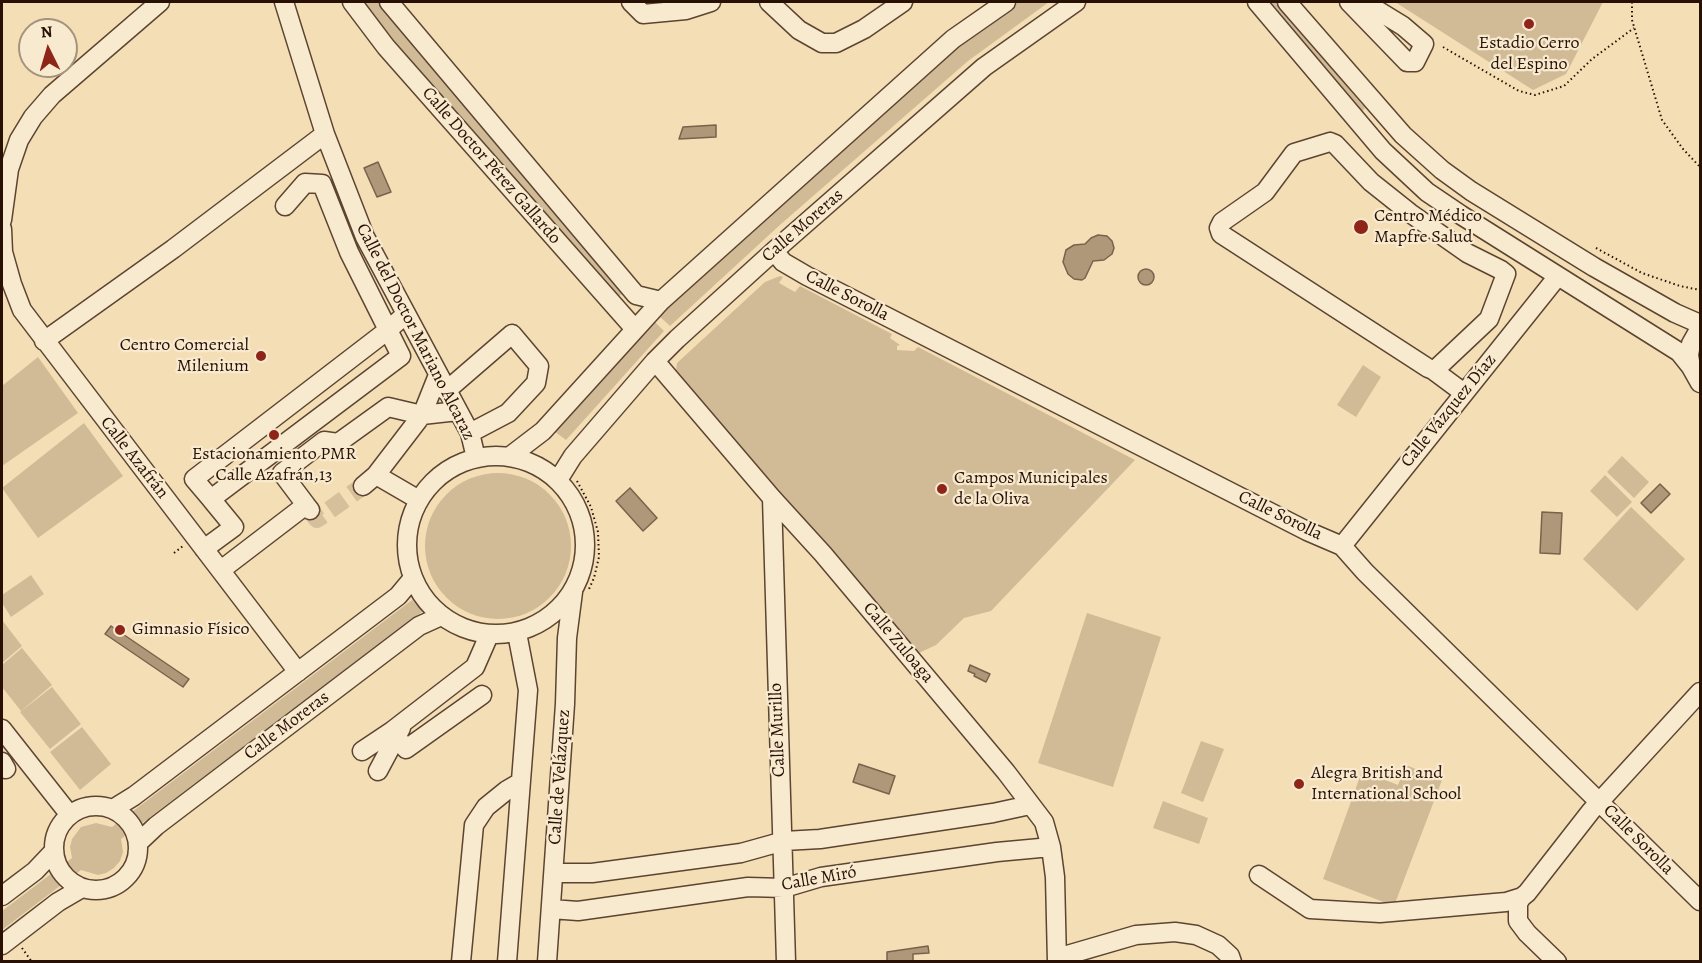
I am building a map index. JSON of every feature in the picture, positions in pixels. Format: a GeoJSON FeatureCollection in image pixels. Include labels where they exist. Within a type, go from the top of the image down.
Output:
{"type":"FeatureCollection","features":[{"type":"Feature","properties":{"kind":"street"},"geometry":{"type":"LineString","coordinates":[[2,220],[3,198],[9,169],[19,140],[33,117],[51,95],[160,2]]}},
{"type":"Feature","properties":{"kind":"street","name":"Calle del Doctor Mariano Alcaraz"},"geometry":{"type":"LineString","coordinates":[[284,2],[325,134],[366,237],[405,315],[470,433],[476,458]]}},
{"type":"Feature","properties":{"kind":"street","name":"Calle Doctor Pérez Gallardo"},"geometry":{"type":"LineString","coordinates":[[352,2],[386,47],[634,328]]}},
{"type":"Feature","properties":{"kind":"street","name":"Calle Doctor Pérez Gallardo"},"geometry":{"type":"LineString","coordinates":[[389,2],[636,296],[661,301]]}},
{"type":"Feature","properties":{"kind":"street"},"geometry":{"type":"LineString","coordinates":[[631,2],[643,14],[686,10],[711,2]]}},
{"type":"Feature","properties":{"kind":"street"},"geometry":{"type":"LineString","coordinates":[[769,2],[799,30],[822,43],[836,43],[864,29],[903,2]]}},
{"type":"Feature","properties":{"kind":"street"},"geometry":{"type":"LineString","coordinates":[[509,457],[543,431],[634,328],[661,301],[953,39],[1006,2]]}},
{"type":"Feature","properties":{"kind":"street","name":"Calle Moreras"},"geometry":{"type":"LineString","coordinates":[[558,480],[573,456],[655,361],[774,251],[984,67],[1076,2]]}},
{"type":"Feature","properties":{"kind":"street"},"geometry":{"type":"LineString","coordinates":[[1257,2],[1383,151],[1427,192],[1679,352],[1701,383]]}},
{"type":"Feature","properties":{"kind":"street"},"geometry":{"type":"LineString","coordinates":[[1287,2],[1403,135],[1442,170],[1471,191],[1594,267],[1675,313],[1701,324]]}},
{"type":"Feature","properties":{"kind":"street"},"geometry":{"type":"LineString","coordinates":[[1349,2],[1407,62],[1415,62],[1424,44],[1403,26],[1364,2]]}},
{"type":"Feature","properties":{"kind":"street"},"geometry":{"type":"LineString","coordinates":[[44,341],[173,249],[325,134]]}},
{"type":"Feature","properties":{"kind":"street"},"geometry":{"type":"LineString","coordinates":[[1433,370],[1489,320],[1506,274],[1467,253],[1410,213],[1380,189],[1335,144],[1330,142],[1294,153],[1265,192],[1222,222],[1219,228],[1221,234],[1433,370],[1464,393]]}},
{"type":"Feature","properties":{"kind":"street"},"geometry":{"type":"LineString","coordinates":[[1380,189],[1398,166]]}},
{"type":"Feature","properties":{"kind":"street"},"geometry":{"type":"LineString","coordinates":[[212,500],[401,356],[350,252],[322,184],[305,183],[285,206]]}},
{"type":"Feature","properties":{"kind":"street","name":"Calle Azafrán"},"geometry":{"type":"LineString","coordinates":[[2,230],[3,252],[22,310],[298,672]]}},
{"type":"Feature","properties":{"kind":"street","name":"Calle Sorolla"},"geometry":{"type":"LineString","coordinates":[[774,251],[783,262],[807,276],[1307,531],[1342,546],[1365,572],[1701,901]]}},
{"type":"Feature","properties":{"kind":"street","name":"Calle Vázquez Díaz"},"geometry":{"type":"LineString","coordinates":[[1342,546],[1558,276]]}},
{"type":"Feature","properties":{"kind":"street"},"geometry":{"type":"LineString","coordinates":[[204,549],[234,527],[194,479],[405,315]]}},
{"type":"Feature","properties":{"kind":"street"},"geometry":{"type":"LineString","coordinates":[[1691,367],[1689,355],[1691,344],[1701,328]]}},
{"type":"Feature","properties":{"kind":"street"},"geometry":{"type":"LineString","coordinates":[[419,500],[369,480],[422,415],[442,383],[512,334],[539,366],[536,383],[508,413],[470,433]]}},
{"type":"Feature","properties":{"kind":"street","name":"Calle Zuloaga"},"geometry":{"type":"LineString","coordinates":[[655,361],[772,498],[799,526],[1006,772],[1044,822],[1051,847],[1055,877],[1057,960]]}},
{"type":"Feature","properties":{"kind":"street"},"geometry":{"type":"LineString","coordinates":[[221,570],[308,508],[282,473],[324,441],[338,443],[388,407],[422,415],[458,411]]}},
{"type":"Feature","properties":{"kind":"street"},"geometry":{"type":"LineString","coordinates":[[509,457],[527,461],[558,480],[573,499],[583,521],[586,545],[583,570],[573,592],[558,610],[539,624],[517,633],[489,635],[464,629],[441,616],[420,592],[413,578],[408,558],[407,538],[411,519],[419,500],[440,476],[453,467],[476,458],[509,457]]}},
{"type":"Feature","properties":{"kind":"street","name":"Calle Murillo"},"geometry":{"type":"LineString","coordinates":[[772,498],[786,962]]}},
{"type":"Feature","properties":{"kind":"street","name":"Calle Moreras"},"geometry":{"type":"LineString","coordinates":[[113,809],[134,796],[398,596],[413,578]]}},
{"type":"Feature","properties":{"kind":"street","name":"Calle de Velázquez"},"geometry":{"type":"LineString","coordinates":[[547,962],[565,704],[567,638],[573,592]]}},
{"type":"Feature","properties":{"kind":"street","name":"Calle Moreras"},"geometry":{"type":"LineString","coordinates":[[138,843],[156,826],[419,626],[441,616]]}},
{"type":"Feature","properties":{"kind":"street"},"geometry":{"type":"LineString","coordinates":[[507,962],[519,783],[528,690],[517,633]]}},
{"type":"Feature","properties":{"kind":"street"},"geometry":{"type":"LineString","coordinates":[[362,751],[397,730],[475,668],[489,635]]}},
{"type":"Feature","properties":{"kind":"street"},"geometry":{"type":"LineString","coordinates":[[1557,962],[1518,921],[1518,903],[1599,801],[1701,692]]}},
{"type":"Feature","properties":{"kind":"street"},"geometry":{"type":"LineString","coordinates":[[397,730],[406,749],[482,694]]}},
{"type":"Feature","properties":{"kind":"street"},"geometry":{"type":"LineString","coordinates":[[2,729],[69,814]]}},
{"type":"Feature","properties":{"kind":"street"},"geometry":{"type":"LineString","coordinates":[[378,771],[397,730]]}},
{"type":"Feature","properties":{"kind":"street"},"geometry":{"type":"LineString","coordinates":[[461,962],[474,825],[486,807],[519,783]]}},
{"type":"Feature","properties":{"kind":"street"},"geometry":{"type":"LineString","coordinates":[[554,873],[592,873],[741,853],[784,841],[820,839],[993,813],[1030,805]]}},
{"type":"Feature","properties":{"kind":"street"},"geometry":{"type":"LineString","coordinates":[[90,806],[113,809],[125,817],[134,829],[138,843],[135,865],[126,889],[82,888],[68,880],[58,867],[53,852],[54,838],[60,825],[69,814],[90,806]]}},
{"type":"Feature","properties":{"kind":"street","name":"Calle Miró"},"geometry":{"type":"LineString","coordinates":[[551,909],[578,911],[748,886],[784,888],[821,877],[997,852],[1051,847]]}},
{"type":"Feature","properties":{"kind":"street"},"geometry":{"type":"LineString","coordinates":[[2,896],[35,871],[53,852]]}},
{"type":"Feature","properties":{"kind":"street"},"geometry":{"type":"LineString","coordinates":[[1259,875],[1310,909],[1380,913],[1506,902],[1522,897]]}},
{"type":"Feature","properties":{"kind":"street"},"geometry":{"type":"LineString","coordinates":[[2,945],[58,902],[82,888]]}},
{"type":"Feature","properties":{"kind":"street"},"geometry":{"type":"LineString","coordinates":[[1057,960],[1136,935],[1175,932],[1196,935],[1218,945],[1230,956],[1232,962]]}},
{"type":"Feature","properties":{"kind":"path"},"geometry":{"type":"LineString","coordinates":[[1632,2],[1634,28],[1662,120],[1683,149],[1701,167]]}},
{"type":"Feature","properties":{"kind":"path"},"geometry":{"type":"LineString","coordinates":[[1443,47],[1519,91],[1535,95],[1564,86],[1592,59],[1634,28]]}},
{"type":"Feature","properties":{"kind":"path"},"geometry":{"type":"LineString","coordinates":[[1593,246],[1642,273],[1680,286],[1701,290]]}},
{"type":"Feature","properties":{"kind":"path"},"geometry":{"type":"LineString","coordinates":[[174,553],[185,545]]}},
{"type":"Feature","properties":{"kind":"shaded area"},"geometry":{"type":"Polygon","coordinates":[[[361,2],[383,2],[626,291],[615,299],[361,2]]]}},
{"type":"Feature","properties":{"kind":"shaded area"},"geometry":{"type":"Polygon","coordinates":[[[1019,2],[1049,2],[968,61],[781,224],[670,326],[657,314],[954,49],[1019,2]]]}},
{"type":"Feature","properties":{"kind":"shaded area"},"geometry":{"type":"Polygon","coordinates":[[[1265,2],[1276,2],[1365,108],[1359,115],[1265,2]]]}},
{"type":"Feature","properties":{"kind":"shaded area"},"geometry":{"type":"Polygon","coordinates":[[[1395,2],[1603,2],[1566,74],[1533,90],[1395,2]]]}},
{"type":"Feature","properties":{"kind":"shaded area"},"geometry":{"type":"Polygon","coordinates":[[[716,125],[716,137],[679,139],[683,127],[716,125]]]}},
{"type":"Feature","properties":{"kind":"shaded area"},"geometry":{"type":"Polygon","coordinates":[[[378,162],[391,192],[377,197],[364,168],[378,162]]]}},
{"type":"Feature","properties":{"kind":"shaded area"},"geometry":{"type":"Polygon","coordinates":[[[1098,235],[1107,236],[1112,241],[1114,248],[1112,254],[1104,260],[1093,261],[1082,280],[1074,279],[1068,274],[1063,262],[1066,250],[1074,245],[1085,244],[1098,235]]]}},
{"type":"Feature","properties":{"kind":"shaded area"},"geometry":{"type":"Polygon","coordinates":[[[1143,269],[1149,269],[1154,277],[1152,283],[1143,285],[1138,280],[1138,274],[1143,269]]]}},
{"type":"Feature","properties":{"kind":"shaded area","name":"Campos Municipales de la Oliva"},"geometry":{"type":"Polygon","coordinates":[[[783,277],[779,283],[795,292],[800,286],[892,334],[890,338],[900,345],[897,346],[897,350],[914,351],[918,347],[1135,460],[991,611],[964,618],[936,645],[919,653],[676,371],[677,363],[765,282],[783,277]]]}},
{"type":"Feature","properties":{"kind":"shaded area"},"geometry":{"type":"Polygon","coordinates":[[[653,320],[664,331],[566,440],[554,431],[653,320]]]}},
{"type":"Feature","properties":{"kind":"shaded area"},"geometry":{"type":"Polygon","coordinates":[[[38,357],[78,413],[2,466],[2,386],[38,357]]]}},
{"type":"Feature","properties":{"kind":"shaded area"},"geometry":{"type":"Polygon","coordinates":[[[1363,365],[1381,377],[1356,417],[1337,405],[1363,365]]]}},
{"type":"Feature","properties":{"kind":"shaded area"},"geometry":{"type":"Polygon","coordinates":[[[84,423],[123,476],[38,538],[2,488],[84,423]]]}},
{"type":"Feature","properties":{"kind":"shaded area"},"geometry":{"type":"Polygon","coordinates":[[[1622,456],[1649,482],[1634,498],[1607,472],[1622,456]]]}},
{"type":"Feature","properties":{"kind":"shaded area"},"geometry":{"type":"Polygon","coordinates":[[[498,473],[526,478],[550,494],[566,518],[571,546],[566,574],[550,598],[526,614],[498,619],[470,614],[446,598],[430,574],[425,546],[430,518],[446,494],[470,478],[498,473]]]}},
{"type":"Feature","properties":{"kind":"shaded area"},"geometry":{"type":"Polygon","coordinates":[[[1605,475],[1632,502],[1617,517],[1590,491],[1605,475]]]}},
{"type":"Feature","properties":{"kind":"shaded area"},"geometry":{"type":"Polygon","coordinates":[[[1660,484],[1670,494],[1651,513],[1641,503],[1660,484]]]}},
{"type":"Feature","properties":{"kind":"shaded area"},"geometry":{"type":"Polygon","coordinates":[[[630,488],[657,518],[643,531],[616,501],[630,488]]]}},
{"type":"Feature","properties":{"kind":"shaded area"},"geometry":{"type":"Polygon","coordinates":[[[1631,507],[1685,559],[1637,611],[1583,559],[1631,507]]]}},
{"type":"Feature","properties":{"kind":"shaded area"},"geometry":{"type":"Polygon","coordinates":[[[1542,512],[1562,513],[1560,554],[1540,553],[1542,512]]]}},
{"type":"Feature","properties":{"kind":"shaded area"},"geometry":{"type":"Polygon","coordinates":[[[31,575],[44,594],[11,617],[2,603],[2,595],[31,575]]]}},
{"type":"Feature","properties":{"kind":"shaded area"},"geometry":{"type":"Polygon","coordinates":[[[412,600],[423,611],[121,839],[123,852],[114,868],[98,875],[81,870],[2,930],[2,911],[72,858],[70,847],[72,839],[81,827],[96,823],[112,827],[412,600]]]}},
{"type":"Feature","properties":{"kind":"shaded area"},"geometry":{"type":"Polygon","coordinates":[[[1087,613],[1161,637],[1113,787],[1038,763],[1087,613]]]}},
{"type":"Feature","properties":{"kind":"shaded area"},"geometry":{"type":"Polygon","coordinates":[[[2,620],[22,646],[2,663],[2,620]]]}},
{"type":"Feature","properties":{"kind":"shaded area"},"geometry":{"type":"Polygon","coordinates":[[[111,626],[189,679],[183,687],[105,634],[111,626]]]}},
{"type":"Feature","properties":{"kind":"shaded area"},"geometry":{"type":"Polygon","coordinates":[[[22,648],[52,685],[21,711],[2,687],[2,665],[22,648]]]}},
{"type":"Feature","properties":{"kind":"shaded area"},"geometry":{"type":"Polygon","coordinates":[[[970,665],[990,674],[986,682],[968,671],[970,665]]]}},
{"type":"Feature","properties":{"kind":"shaded area"},"geometry":{"type":"Polygon","coordinates":[[[52,687],[81,724],[50,749],[20,712],[52,687]]]}},
{"type":"Feature","properties":{"kind":"shaded area"},"geometry":{"type":"Polygon","coordinates":[[[82,727],[111,764],[80,790],[50,752],[82,727]]]}},
{"type":"Feature","properties":{"kind":"shaded area"},"geometry":{"type":"Polygon","coordinates":[[[1201,741],[1224,749],[1203,802],[1181,793],[1201,741]]]}},
{"type":"Feature","properties":{"kind":"shaded area"},"geometry":{"type":"Polygon","coordinates":[[[859,764],[895,776],[889,794],[853,782],[859,764]]]}},
{"type":"Feature","properties":{"kind":"shaded area"},"geometry":{"type":"Polygon","coordinates":[[[1406,765],[1442,780],[1394,906],[1323,879],[1362,771],[1398,785],[1406,765]]]}},
{"type":"Feature","properties":{"kind":"shaded area"},"geometry":{"type":"Polygon","coordinates":[[[1163,801],[1208,818],[1199,844],[1153,828],[1163,801]]]}},
{"type":"Feature","properties":{"kind":"shaded area"},"geometry":{"type":"Polygon","coordinates":[[[928,946],[929,953],[913,954],[913,961],[887,961],[887,952],[928,946]]]}},
{"type":"Feature","properties":{"kind":"tunnel"},"geometry":{"type":"LineString","coordinates":[[310,510],[317,519],[363,486]]}},
{"type":"Feature","properties":{"kind":"place","name":"Estadio Cerro del Espino"},"geometry":{"type":"Point","coordinates":[1529,24]}},
{"type":"Feature","properties":{"kind":"place","name":"Centro Médico Mapfre Salud"},"geometry":{"type":"Point","coordinates":[1361,227]}},
{"type":"Feature","properties":{"kind":"place","name":"Centro Comercial Milenium"},"geometry":{"type":"Point","coordinates":[261,356]}},
{"type":"Feature","properties":{"kind":"place","name":"Estacionamiento PMR Calle Azafrán,13"},"geometry":{"type":"Point","coordinates":[274,435]}},
{"type":"Feature","properties":{"kind":"place","name":"Campos Municipales de la Oliva"},"geometry":{"type":"Point","coordinates":[942,489]}},
{"type":"Feature","properties":{"kind":"place","name":"Gimnasio Físico"},"geometry":{"type":"Point","coordinates":[120,630]}},
{"type":"Feature","properties":{"kind":"place","name":"Alegra British and International School"},"geometry":{"type":"Point","coordinates":[1299,784]}}]}
